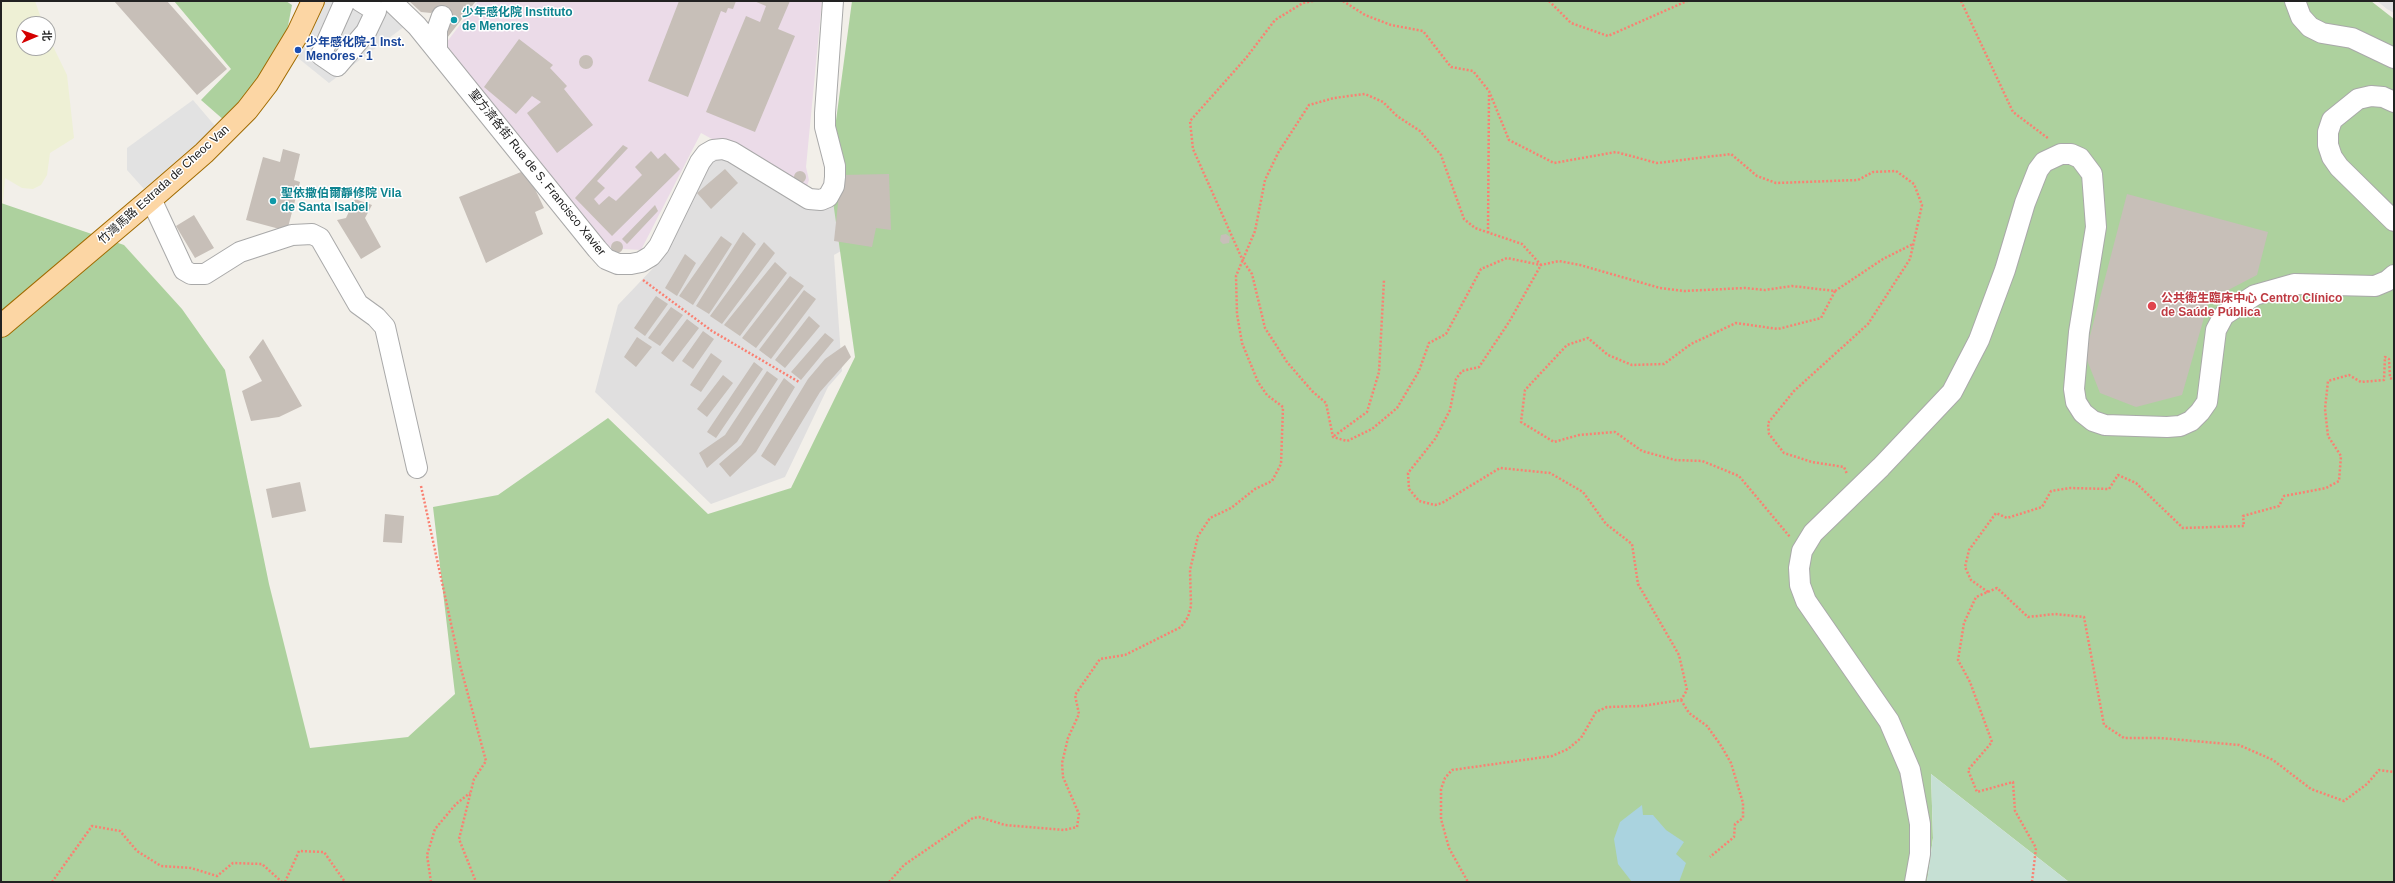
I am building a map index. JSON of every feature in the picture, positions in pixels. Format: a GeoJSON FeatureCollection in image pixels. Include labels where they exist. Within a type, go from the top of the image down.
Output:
{"type":"FeatureCollection","features":[{"type":"Feature","properties":{"kind":"main road","name":"竹灣馬路 Estrada de Cheoc Van"},"geometry":{"type":"LineString","coordinates":[[1,326],[204,153],[247,110],[267,84],[298,33],[313,1]]}},
{"type":"Feature","properties":{"kind":"street"},"geometry":{"type":"LineString","coordinates":[[345,1],[321,55],[337,66],[366,32],[376,11],[360,1]]}},
{"type":"Feature","properties":{"kind":"street","name":"聖方濟各街 Rua de S. Francisco Xavier"},"geometry":{"type":"LineString","coordinates":[[391,1],[414,23],[439,53],[597,249],[606,259],[618,264],[641,262],[651,256],[659,246],[700,162],[706,154],[713,150],[723,149],[732,152],[809,199],[821,200],[828,197],[834,186],[835,177],[825,127],[833,1]]}},
{"type":"Feature","properties":{"kind":"street"},"geometry":{"type":"LineString","coordinates":[[2296,1],[2301,17],[2310,27],[2322,33],[2352,38],[2394,58]]}},
{"type":"Feature","properties":{"kind":"street"},"geometry":{"type":"LineString","coordinates":[[414,23],[427,25],[442,16],[437,30],[439,53]]}},
{"type":"Feature","properties":{"kind":"street"},"geometry":{"type":"LineString","coordinates":[[2394,102],[2383,97],[2371,96],[2358,99],[2332,120],[2328,132],[2328,145],[2332,157],[2339,167],[2394,221]]}},
{"type":"Feature","properties":{"kind":"street"},"geometry":{"type":"LineString","coordinates":[[1916,882],[1920,854],[1920,824],[1910,770],[1889,721],[1806,601],[1800,585],[1799,574],[1802,551],[1813,533],[1856,490],[1881,468],[1952,392],[1979,340],[2005,270],[2025,203],[2038,170],[2052,157],[2071,154],[2080,158],[2090,169],[2096,200],[2096,227],[2079,332],[2074,389],[2076,402],[2083,413],[2093,421],[2105,425],[2168,427],[2180,426],[2191,420],[2200,412],[2207,402],[2216,330],[2224,315],[2255,295],[2294,284],[2375,286],[2387,281],[2394,275]]}},
{"type":"Feature","properties":{"kind":"street"},"geometry":{"type":"LineString","coordinates":[[151,199],[184,270],[191,274],[205,274],[240,252],[292,235],[312,234],[320,238],[358,304],[382,321],[385,327],[417,468]]}},
{"type":"Feature","properties":{"kind":"path"},"geometry":{"type":"LineString","coordinates":[[1313,1],[1303,3],[1275,20],[1246,58],[1190,121],[1193,149],[1243,261],[1252,274],[1265,328],[1286,362],[1312,391],[1326,403],[1333,436]]}},
{"type":"Feature","properties":{"kind":"path"},"geometry":{"type":"LineString","coordinates":[[1343,1],[1365,15],[1391,25],[1423,31],[1451,67],[1472,71],[1489,91],[1509,140],[1554,163],[1616,152],[1657,163],[1731,154],[1756,176],[1776,183],[1858,180],[1873,172],[1896,171],[1914,184],[1922,205],[1910,259],[1868,324],[1794,391],[1768,423],[1769,434],[1784,453],[1812,462],[1844,467],[1856,490]]}},
{"type":"Feature","properties":{"kind":"path"},"geometry":{"type":"LineString","coordinates":[[1549,1],[1571,23],[1608,36],[1687,1]]}},
{"type":"Feature","properties":{"kind":"path"},"geometry":{"type":"LineString","coordinates":[[1962,1],[2013,112],[2071,154]]}},
{"type":"Feature","properties":{"kind":"path"},"geometry":{"type":"LineString","coordinates":[[1488,232],[1489,91]]}},
{"type":"Feature","properties":{"kind":"path"},"geometry":{"type":"LineString","coordinates":[[888,882],[904,865],[973,818],[979,817],[1005,825],[1064,830],[1077,827],[1079,814],[1063,777],[1062,763],[1068,738],[1079,714],[1075,695],[1100,659],[1125,655],[1181,627],[1188,617],[1191,606],[1190,570],[1198,536],[1210,518],[1231,508],[1255,489],[1272,481],[1282,464],[1283,407],[1266,396],[1242,343],[1237,314],[1236,276],[1254,231],[1265,180],[1278,152],[1309,105],[1334,98],[1365,94],[1383,102],[1397,116],[1420,131],[1441,155],[1464,219],[1475,228],[1522,244],[1541,265]]}},
{"type":"Feature","properties":{"kind":"path"},"geometry":{"type":"LineString","coordinates":[[1802,551],[1739,476],[1702,461],[1675,460],[1642,450],[1615,432],[1579,436],[1554,442],[1521,422],[1525,390],[1567,345],[1588,338],[1608,355],[1632,365],[1664,364],[1691,344],[1736,323],[1778,330],[1821,318],[1835,290],[1883,259],[1914,244]]}},
{"type":"Feature","properties":{"kind":"path"},"geometry":{"type":"LineString","coordinates":[[1333,436],[1347,441],[1372,429],[1397,408],[1419,371],[1429,343],[1446,334],[1481,270],[1507,258],[1541,265],[1560,261],[1642,281],[1660,288],[1684,291],[1745,288],[1765,290],[1792,286],[1835,290]]}},
{"type":"Feature","properties":{"kind":"path"},"geometry":{"type":"LineString","coordinates":[[1541,265],[1509,322],[1479,367],[1462,371],[1456,379],[1450,410],[1435,439],[1408,473],[1409,489],[1419,501],[1434,505],[1442,503],[1500,468],[1550,473],[1583,492],[1606,524],[1632,544],[1638,584],[1679,654],[1687,690],[1681,700]]}},
{"type":"Feature","properties":{"kind":"path"},"geometry":{"type":"LineString","coordinates":[[1333,436],[1366,412],[1379,372],[1384,280]]}},
{"type":"Feature","properties":{"kind":"path"},"geometry":{"type":"LineString","coordinates":[[642,281],[712,331],[799,382]]}},
{"type":"Feature","properties":{"kind":"path"},"geometry":{"type":"LineString","coordinates":[[1988,592],[1971,580],[1965,567],[1969,550],[1996,513],[2007,518],[2042,507],[2052,491],[2070,488],[2109,489],[2118,475],[2136,483],[2183,528],[2244,526],[2243,516],[2279,506],[2284,496],[2326,488],[2339,481],[2341,456],[2328,436],[2325,409],[2328,381],[2349,375],[2361,382],[2384,380],[2385,357],[2389,359],[2390,378],[2394,380]]}},
{"type":"Feature","properties":{"kind":"path"},"geometry":{"type":"LineString","coordinates":[[417,468],[460,665],[486,761],[474,779],[459,839],[476,882]]}},
{"type":"Feature","properties":{"kind":"path"},"geometry":{"type":"LineString","coordinates":[[2032,882],[2036,848],[2015,811],[2013,782],[1977,792],[1968,770],[1992,742],[1970,682],[1958,660],[1964,623],[1976,597],[1997,588],[2028,617],[2055,614],[2084,617],[2104,725],[2124,738],[2160,738],[2239,745],[2273,760],[2311,789],[2344,801],[2367,784],[2379,770],[2394,772]]}},
{"type":"Feature","properties":{"kind":"path"},"geometry":{"type":"LineString","coordinates":[[1681,700],[1689,713],[1707,726],[1720,744],[1731,763],[1743,803],[1742,818],[1735,824],[1734,837],[1710,857]]}},
{"type":"Feature","properties":{"kind":"path"},"geometry":{"type":"LineString","coordinates":[[1468,882],[1449,848],[1441,820],[1441,789],[1445,778],[1452,770],[1552,756],[1568,749],[1581,738],[1596,712],[1607,707],[1642,706],[1681,700]]}},
{"type":"Feature","properties":{"kind":"path"},"geometry":{"type":"LineString","coordinates":[[431,882],[428,855],[435,829],[456,804],[471,792]]}},
{"type":"Feature","properties":{"kind":"path"},"geometry":{"type":"LineString","coordinates":[[52,882],[92,826],[120,831],[137,851],[161,866],[191,868],[217,876],[233,863],[262,864],[284,882],[299,851],[324,852],[345,882]]}},
{"type":"Feature","properties":{"kind":"shaded area"},"geometry":{"type":"Polygon","coordinates":[[[323,1],[383,1],[409,23],[329,83],[298,58],[323,1]]]}},
{"type":"Feature","properties":{"kind":"shaded area"},"geometry":{"type":"Polygon","coordinates":[[[478,1],[822,1],[806,167],[809,180],[807,186],[802,188],[701,133],[641,250],[623,249],[618,253],[612,251],[611,247],[604,246],[452,56],[446,43],[478,1]]]}},
{"type":"Feature","properties":{"kind":"shaded area"},"geometry":{"type":"Polygon","coordinates":[[[2377,1],[2394,1],[2394,13],[2387,9],[2377,1]]]}},
{"type":"Feature","properties":{"kind":"shaded area"},"geometry":{"type":"Polygon","coordinates":[[[193,100],[216,127],[144,189],[127,170],[127,148],[193,100]]]}},
{"type":"Feature","properties":{"kind":"shaded area"},"geometry":{"type":"Polygon","coordinates":[[[728,157],[813,209],[837,193],[848,247],[834,255],[842,371],[828,387],[785,477],[711,504],[595,392],[618,305],[656,265],[703,168],[710,160],[728,157]]]}},
{"type":"Feature","properties":{"kind":"green space"},"geometry":{"type":"Polygon","coordinates":[[[1,1],[35,1],[40,16],[16,16],[16,56],[56,56],[56,52],[67,75],[74,138],[50,153],[47,175],[41,185],[33,189],[22,188],[5,178],[1,228],[1,1]]]}},
{"type":"Feature","properties":{"kind":"green space"},"geometry":{"type":"Polygon","coordinates":[[[174,1],[286,1],[292,5],[287,31],[275,61],[225,121],[201,100],[231,69],[174,1]]]}},
{"type":"Feature","properties":{"kind":"green space"},"geometry":{"type":"Polygon","coordinates":[[[852,1],[2371,1],[2394,19],[2394,882],[2069,882],[1931,774],[1933,838],[1927,882],[1,882],[1,203],[124,245],[182,309],[225,370],[269,584],[310,748],[408,737],[455,694],[433,507],[498,495],[608,418],[708,514],[791,488],[855,357],[829,173],[852,1]]]}},
{"type":"Feature","properties":{"kind":"green space"},"geometry":{"type":"Polygon","coordinates":[[[1931,774],[2069,882],[1927,882],[1933,838],[1931,774]]]}},
{"type":"Feature","properties":{"kind":"water"},"geometry":{"type":"Polygon","coordinates":[[[1642,805],[1643,815],[1653,815],[1666,830],[1684,842],[1676,854],[1686,863],[1679,882],[1632,882],[1618,864],[1614,839],[1620,822],[1642,805]]]}},
{"type":"Feature","properties":{"kind":"building"},"geometry":{"type":"Polygon","coordinates":[[[114,1],[167,1],[227,69],[197,95],[114,1]]]}},
{"type":"Feature","properties":{"kind":"building","name":"少年感化院 Instituto de Menores"},"geometry":{"type":"Polygon","coordinates":[[[409,1],[476,1],[447,38],[436,9],[431,13],[421,12],[409,1]]]}},
{"type":"Feature","properties":{"kind":"building"},"geometry":{"type":"Polygon","coordinates":[[[679,1],[736,1],[733,9],[728,8],[726,13],[721,11],[688,97],[648,81],[679,1]]]}},
{"type":"Feature","properties":{"kind":"building"},"geometry":{"type":"Polygon","coordinates":[[[754,1],[790,1],[778,29],[795,36],[755,132],[706,112],[746,16],[760,22],[766,6],[754,1]]]}},
{"type":"Feature","properties":{"kind":"building"},"geometry":{"type":"Polygon","coordinates":[[[519,39],[553,65],[550,68],[567,86],[564,89],[593,125],[557,153],[527,113],[541,102],[532,96],[516,114],[484,87],[519,39]]]}},
{"type":"Feature","properties":{"kind":"building"},"geometry":{"type":"Polygon","coordinates":[[[586,55],[591,57],[593,62],[591,67],[586,69],[581,67],[579,62],[581,57],[586,55]]]}},
{"type":"Feature","properties":{"kind":"building"},"geometry":{"type":"Polygon","coordinates":[[[623,145],[628,148],[597,181],[605,188],[594,199],[599,205],[609,196],[616,201],[642,175],[635,167],[651,151],[658,159],[665,153],[680,169],[612,236],[575,198],[623,145]]]}},
{"type":"Feature","properties":{"kind":"building","name":"聖依撒伯爾靜修院 Vila de Santa Isabel"},"geometry":{"type":"Polygon","coordinates":[[[283,149],[300,154],[294,180],[300,182],[287,231],[246,220],[263,157],[280,162],[283,149]]]}},
{"type":"Feature","properties":{"kind":"building"},"geometry":{"type":"Polygon","coordinates":[[[725,169],[738,183],[711,209],[697,193],[725,169]]]}},
{"type":"Feature","properties":{"kind":"building"},"geometry":{"type":"Polygon","coordinates":[[[526,170],[544,208],[535,212],[543,234],[486,263],[459,197],[526,170]]]}},
{"type":"Feature","properties":{"kind":"building"},"geometry":{"type":"Polygon","coordinates":[[[798,171],[802,171],[806,177],[802,183],[798,183],[794,179],[794,175],[798,171]]]}},
{"type":"Feature","properties":{"kind":"building"},"geometry":{"type":"Polygon","coordinates":[[[889,174],[891,230],[876,228],[872,247],[834,241],[841,175],[889,174]]]}},
{"type":"Feature","properties":{"kind":"building","name":"公共衛生臨床中心 Centro Clínico de Saúde Pública"},"geometry":{"type":"Polygon","coordinates":[[[2127,194],[2268,232],[2257,275],[2209,300],[2182,395],[2136,407],[2100,393],[2085,355],[2127,194]]]}},
{"type":"Feature","properties":{"kind":"building"},"geometry":{"type":"Polygon","coordinates":[[[355,199],[372,205],[365,218],[381,247],[361,259],[337,220],[346,218],[355,199]]]}},
{"type":"Feature","properties":{"kind":"building"},"geometry":{"type":"Polygon","coordinates":[[[655,205],[658,211],[627,244],[622,239],[655,205]]]}},
{"type":"Feature","properties":{"kind":"building"},"geometry":{"type":"Polygon","coordinates":[[[194,215],[214,248],[195,258],[176,226],[194,215]]]}},
{"type":"Feature","properties":{"kind":"building"},"geometry":{"type":"Polygon","coordinates":[[[743,232],[756,244],[709,314],[696,306],[743,232]]]}},
{"type":"Feature","properties":{"kind":"building"},"geometry":{"type":"Polygon","coordinates":[[[1226,234],[1230,237],[1229,243],[1223,244],[1220,241],[1221,235],[1226,234]]]}},
{"type":"Feature","properties":{"kind":"building"},"geometry":{"type":"Polygon","coordinates":[[[721,236],[732,244],[693,305],[679,296],[721,236]]]}},
{"type":"Feature","properties":{"kind":"building"},"geometry":{"type":"Polygon","coordinates":[[[617,241],[621,243],[623,247],[621,251],[617,253],[613,251],[611,247],[613,243],[617,241]]]}},
{"type":"Feature","properties":{"kind":"building"},"geometry":{"type":"Polygon","coordinates":[[[764,242],[775,253],[722,324],[710,316],[764,242]]]}},
{"type":"Feature","properties":{"kind":"building"},"geometry":{"type":"Polygon","coordinates":[[[685,254],[696,263],[677,296],[665,288],[685,254]]]}},
{"type":"Feature","properties":{"kind":"building"},"geometry":{"type":"Polygon","coordinates":[[[775,262],[787,273],[740,336],[724,325],[775,262]]]}},
{"type":"Feature","properties":{"kind":"building"},"geometry":{"type":"Polygon","coordinates":[[[790,276],[804,286],[756,348],[742,338],[790,276]]]}},
{"type":"Feature","properties":{"kind":"building"},"geometry":{"type":"Polygon","coordinates":[[[804,290],[816,299],[771,359],[759,350],[804,290]]]}},
{"type":"Feature","properties":{"kind":"building"},"geometry":{"type":"Polygon","coordinates":[[[656,296],[668,304],[645,336],[634,328],[656,296]]]}},
{"type":"Feature","properties":{"kind":"building"},"geometry":{"type":"Polygon","coordinates":[[[671,307],[683,315],[660,346],[648,338],[671,307]]]}},
{"type":"Feature","properties":{"kind":"building"},"geometry":{"type":"Polygon","coordinates":[[[809,316],[820,326],[785,368],[775,360],[809,316]]]}},
{"type":"Feature","properties":{"kind":"building"},"geometry":{"type":"Polygon","coordinates":[[[687,319],[699,328],[673,362],[661,353],[687,319]]]}},
{"type":"Feature","properties":{"kind":"building"},"geometry":{"type":"Polygon","coordinates":[[[703,331],[714,339],[693,369],[682,361],[703,331]]]}},
{"type":"Feature","properties":{"kind":"building"},"geometry":{"type":"Polygon","coordinates":[[[825,333],[834,340],[801,380],[791,372],[825,333]]]}},
{"type":"Feature","properties":{"kind":"building"},"geometry":{"type":"Polygon","coordinates":[[[637,337],[652,347],[636,367],[624,357],[637,337]]]}},
{"type":"Feature","properties":{"kind":"building"},"geometry":{"type":"Polygon","coordinates":[[[263,339],[302,406],[279,417],[251,421],[242,391],[262,381],[249,357],[263,339]]]}},
{"type":"Feature","properties":{"kind":"building"},"geometry":{"type":"Polygon","coordinates":[[[845,345],[851,357],[820,392],[775,466],[761,456],[808,379],[825,359],[845,345]]]}},
{"type":"Feature","properties":{"kind":"building"},"geometry":{"type":"Polygon","coordinates":[[[711,353],[722,361],[701,392],[690,385],[711,353]]]}},
{"type":"Feature","properties":{"kind":"building"},"geometry":{"type":"Polygon","coordinates":[[[754,362],[763,369],[716,438],[707,432],[754,362]]]}},
{"type":"Feature","properties":{"kind":"building"},"geometry":{"type":"Polygon","coordinates":[[[767,371],[778,379],[737,442],[707,468],[699,453],[725,435],[767,371]]]}},
{"type":"Feature","properties":{"kind":"building"},"geometry":{"type":"Polygon","coordinates":[[[723,375],[733,383],[707,417],[697,409],[723,375]]]}},
{"type":"Feature","properties":{"kind":"building"},"geometry":{"type":"Polygon","coordinates":[[[784,378],[795,387],[756,452],[730,477],[719,464],[741,445],[784,378]]]}},
{"type":"Feature","properties":{"kind":"building"},"geometry":{"type":"Polygon","coordinates":[[[300,482],[306,511],[272,518],[266,489],[300,482]]]}},
{"type":"Feature","properties":{"kind":"building"},"geometry":{"type":"Polygon","coordinates":[[[385,514],[404,516],[402,543],[383,542],[385,514]]]}},
{"type":"Feature","properties":{"kind":"place","name":"少年感化院 Instituto de Menores"},"geometry":{"type":"Point","coordinates":[454,20]}},
{"type":"Feature","properties":{"kind":"place","name":"少年感化院-1 Inst. Menores - 1"},"geometry":{"type":"Point","coordinates":[298,50]}},
{"type":"Feature","properties":{"kind":"place","name":"聖依撒伯爾靜修院 Vila de Santa Isabel"},"geometry":{"type":"Point","coordinates":[273,201]}},
{"type":"Feature","properties":{"kind":"place","name":"公共衛生臨床中心 Centro Clínico de Saúde Pública"},"geometry":{"type":"Point","coordinates":[2152,306]}}]}
